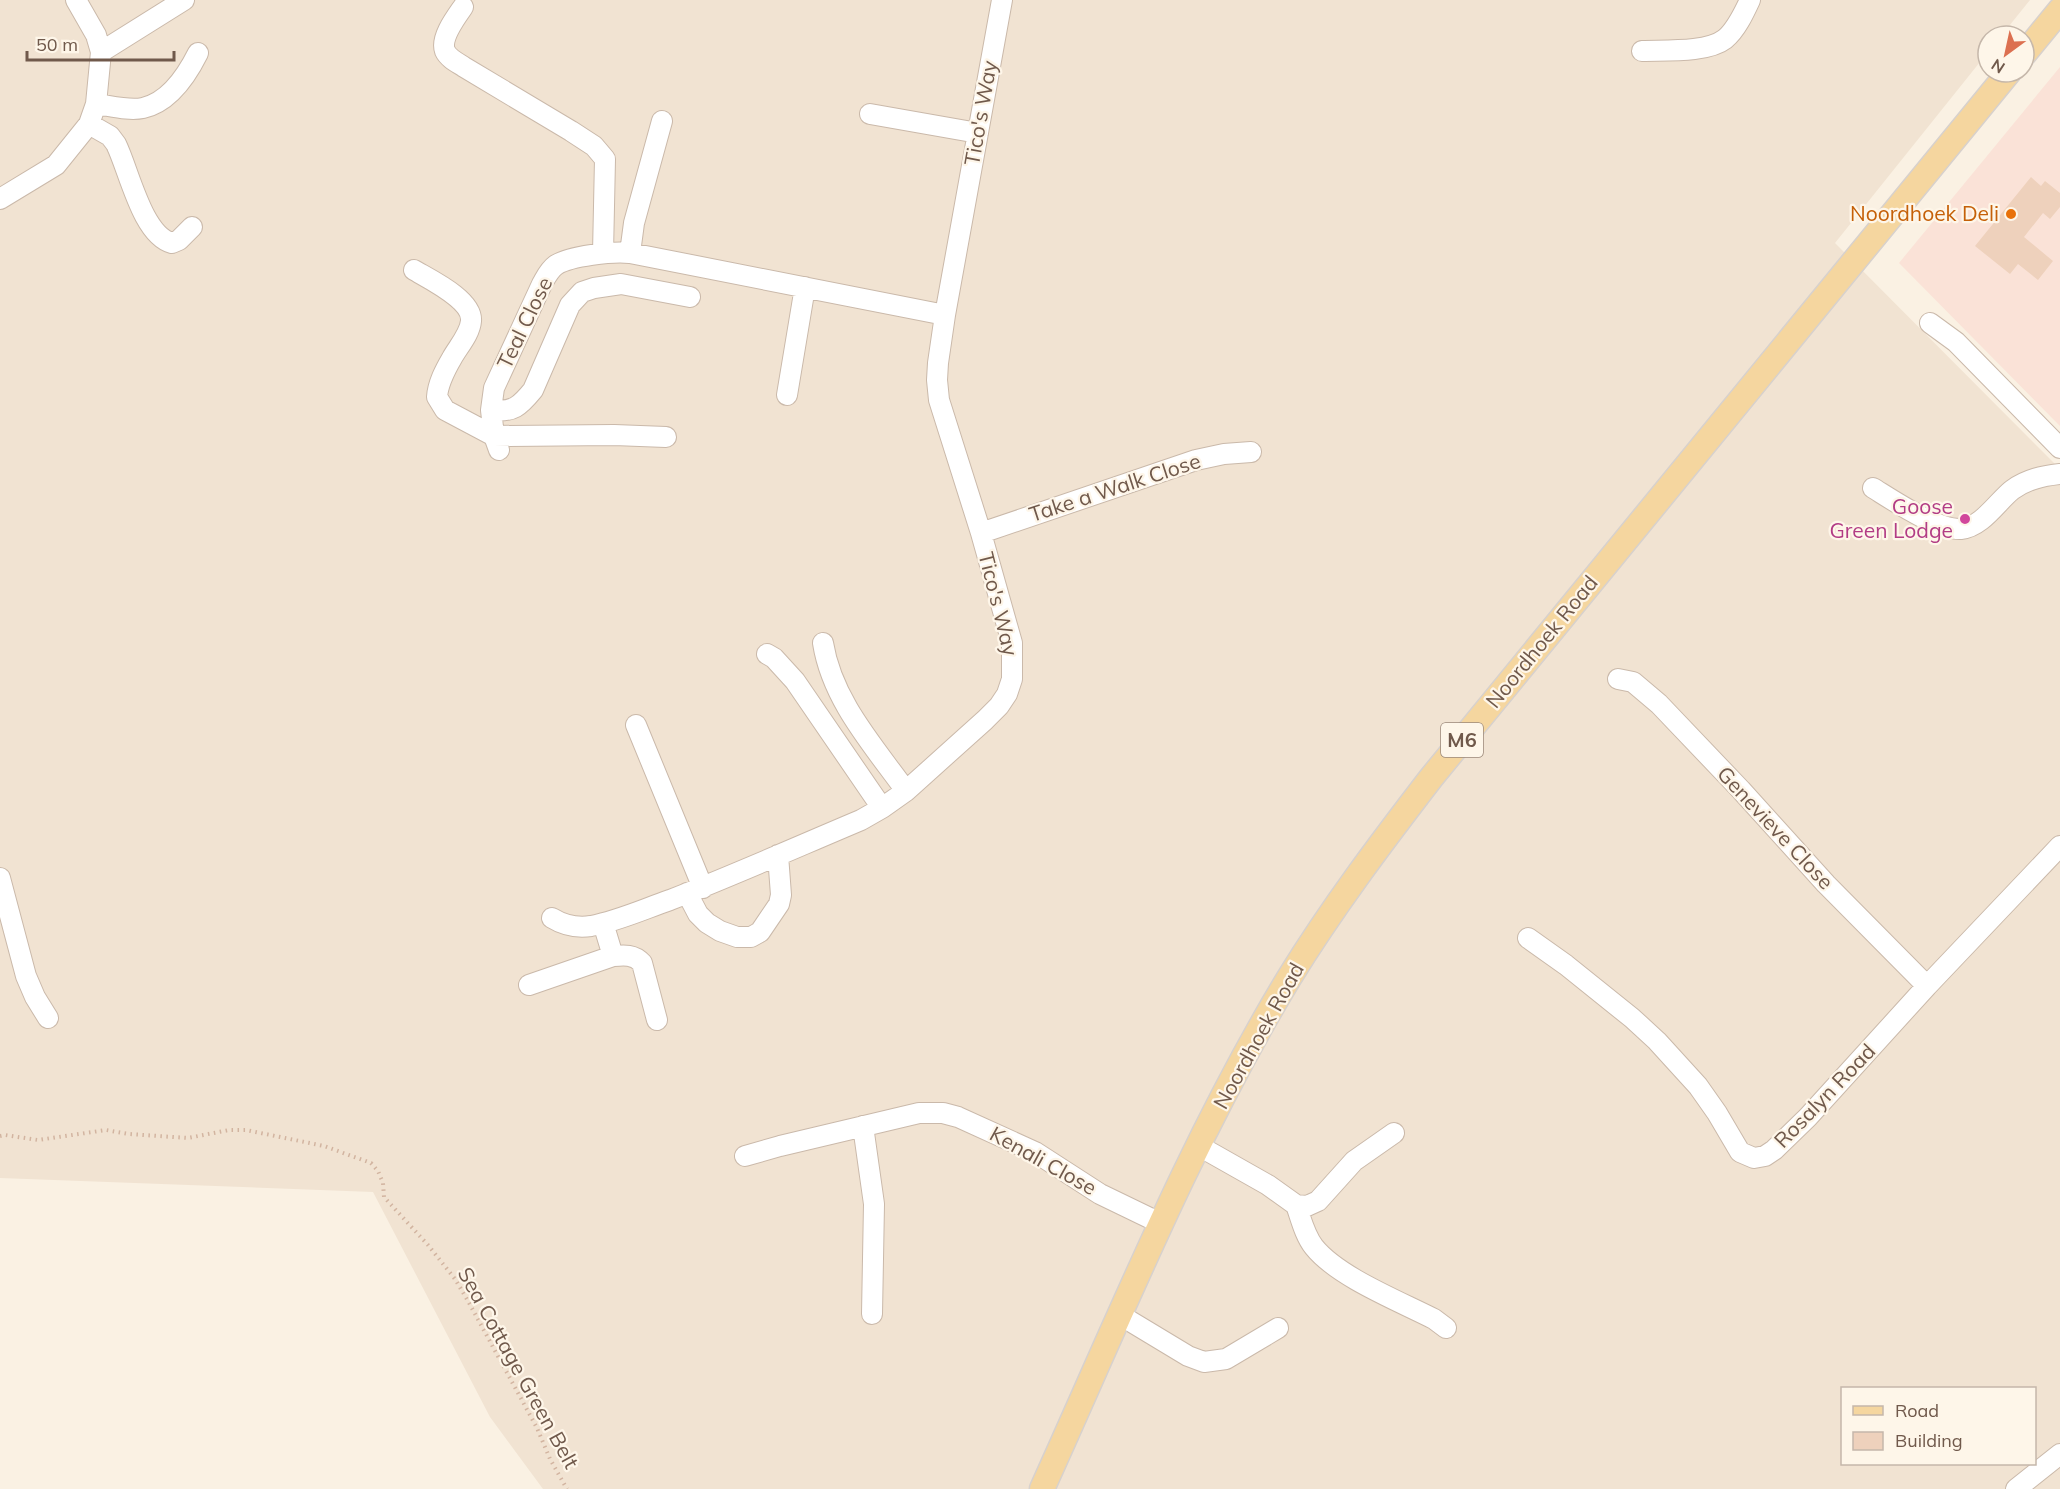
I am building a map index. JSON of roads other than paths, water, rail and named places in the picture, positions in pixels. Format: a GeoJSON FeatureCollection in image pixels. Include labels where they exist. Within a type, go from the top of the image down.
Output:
{"type":"FeatureCollection","features":[{"type":"Feature","properties":{"kind":"main road"},"geometry":{"type":"LineString","coordinates":[[2036,39],[2060,10]]}},
{"type":"Feature","properties":{"kind":"main road","name":"Noordhoek Road"},"geometry":{"type":"LineString","coordinates":[[1042,1489],[1162,1224],[1247,1052],[1289,979],[1373,854],[1521,668],[1999,84]]}},
{"type":"Feature","properties":{"kind":"street"},"geometry":{"type":"LineString","coordinates":[[0,199],[56,165],[89,124],[96,104],[101,52],[96,35],[76,0]]}},
{"type":"Feature","properties":{"kind":"street"},"geometry":{"type":"LineString","coordinates":[[101,52],[184,0]]}},
{"type":"Feature","properties":{"kind":"street","name":"Tico's Way"},"geometry":{"type":"LineString","coordinates":[[552,918],[563,925],[574,927],[618,920],[861,820],[906,791],[999,706],[1007,694],[1012,679],[1012,643],[981,533],[939,400],[938,363],[1002,0]]}},
{"type":"Feature","properties":{"kind":"street"},"geometry":{"type":"LineString","coordinates":[[1642,51],[1697,48],[1724,40],[1732,31],[1750,0]]}},
{"type":"Feature","properties":{"kind":"street"},"geometry":{"type":"LineString","coordinates":[[463,7],[453,22],[444,43],[447,55],[579,136],[594,146],[605,159],[603,253]]}},
{"type":"Feature","properties":{"kind":"street"},"geometry":{"type":"LineString","coordinates":[[96,104],[142,109],[162,100],[189,70],[198,53]]}},
{"type":"Feature","properties":{"kind":"street"},"geometry":{"type":"LineString","coordinates":[[870,114],[978,133]]}},
{"type":"Feature","properties":{"kind":"street"},"geometry":{"type":"LineString","coordinates":[[630,253],[634,223],[662,122]]}},
{"type":"Feature","properties":{"kind":"street"},"geometry":{"type":"LineString","coordinates":[[89,124],[110,136],[116,144],[146,218],[160,238],[172,243],[179,240],[192,227]]}},
{"type":"Feature","properties":{"kind":"street","name":"Teal Close"},"geometry":{"type":"LineString","coordinates":[[497,443],[491,410],[494,388],[549,272],[562,262],[603,253],[630,253],[945,315]]}},
{"type":"Feature","properties":{"kind":"street"},"geometry":{"type":"LineString","coordinates":[[414,270],[442,286],[465,303],[470,311],[469,330],[446,369],[438,389],[437,397],[446,410],[497,443],[614,435],[666,437]]}},
{"type":"Feature","properties":{"kind":"street"},"geometry":{"type":"LineString","coordinates":[[491,410],[509,411],[526,399],[533,390],[570,305],[582,292],[621,284],[690,297]]}},
{"type":"Feature","properties":{"kind":"street"},"geometry":{"type":"LineString","coordinates":[[787,395],[804,287]]}},
{"type":"Feature","properties":{"kind":"street"},"geometry":{"type":"LineString","coordinates":[[1929,323],[1956,342],[2060,448]]}},
{"type":"Feature","properties":{"kind":"street","name":"Take a Walk Close"},"geometry":{"type":"LineString","coordinates":[[981,533],[1196,460],[1224,454],[1251,452]]}},
{"type":"Feature","properties":{"kind":"street"},"geometry":{"type":"LineString","coordinates":[[1873,488],[1919,515],[1950,527],[1962,529],[1981,519],[2013,489],[2029,480],[2060,474]]}},
{"type":"Feature","properties":{"kind":"street"},"geometry":{"type":"LineString","coordinates":[[823,643],[826,663],[841,699],[906,791]]}},
{"type":"Feature","properties":{"kind":"street"},"geometry":{"type":"LineString","coordinates":[[767,654],[774,658],[795,681],[882,808]]}},
{"type":"Feature","properties":{"kind":"street","name":"Genevieve Close"},"geometry":{"type":"LineString","coordinates":[[1618,679],[1633,682],[1659,704],[1827,884],[1928,986]]}},
{"type":"Feature","properties":{"kind":"street"},"geometry":{"type":"LineString","coordinates":[[636,725],[695,890],[698,914],[707,923],[737,937],[751,937],[760,932],[779,904],[781,895],[778,855]]}},
{"type":"Feature","properties":{"kind":"street","name":"Rosalyn Road"},"geometry":{"type":"LineString","coordinates":[[1528,938],[1566,965],[1657,1041],[1698,1086],[1740,1152],[1754,1158],[1765,1156],[1774,1150],[1808,1117],[2060,846]]}},
{"type":"Feature","properties":{"kind":"street"},"geometry":{"type":"LineString","coordinates":[[1,885],[26,976],[48,1018]]}},
{"type":"Feature","properties":{"kind":"street"},"geometry":{"type":"LineString","coordinates":[[603,923],[612,956]]}},
{"type":"Feature","properties":{"kind":"street"},"geometry":{"type":"LineString","coordinates":[[529,985],[612,956],[626,955],[639,959],[642,963],[657,1020]]}},
{"type":"Feature","properties":{"kind":"street","name":"Kenali Close"},"geometry":{"type":"LineString","coordinates":[[745,1156],[863,1126],[930,1112],[958,1117],[1035,1152],[1100,1194],[1162,1224]]}},
{"type":"Feature","properties":{"kind":"street"},"geometry":{"type":"LineString","coordinates":[[863,1126],[874,1204],[872,1314]]}},
{"type":"Feature","properties":{"kind":"street"},"geometry":{"type":"LineString","coordinates":[[1199,1146],[1268,1185],[1296,1205],[1306,1206],[1318,1201],[1354,1161],[1394,1133]]}},
{"type":"Feature","properties":{"kind":"street"},"geometry":{"type":"LineString","coordinates":[[1296,1205],[1310,1240],[1321,1255],[1350,1275],[1446,1328]]}},
{"type":"Feature","properties":{"kind":"street"},"geometry":{"type":"LineString","coordinates":[[1120,1315],[1188,1356],[1204,1362],[1226,1359],[1278,1328]]}},
{"type":"Feature","properties":{"kind":"street"},"geometry":{"type":"LineString","coordinates":[[2016,1489],[2060,1454]]}},
{"type":"Feature","properties":{"kind":"place","name":"Noordhoek Deli"},"geometry":{"type":"Point","coordinates":[2011,214]}},
{"type":"Feature","properties":{"kind":"place","name":"Goose Green Lodge"},"geometry":{"type":"Point","coordinates":[1965,519]}}]}
